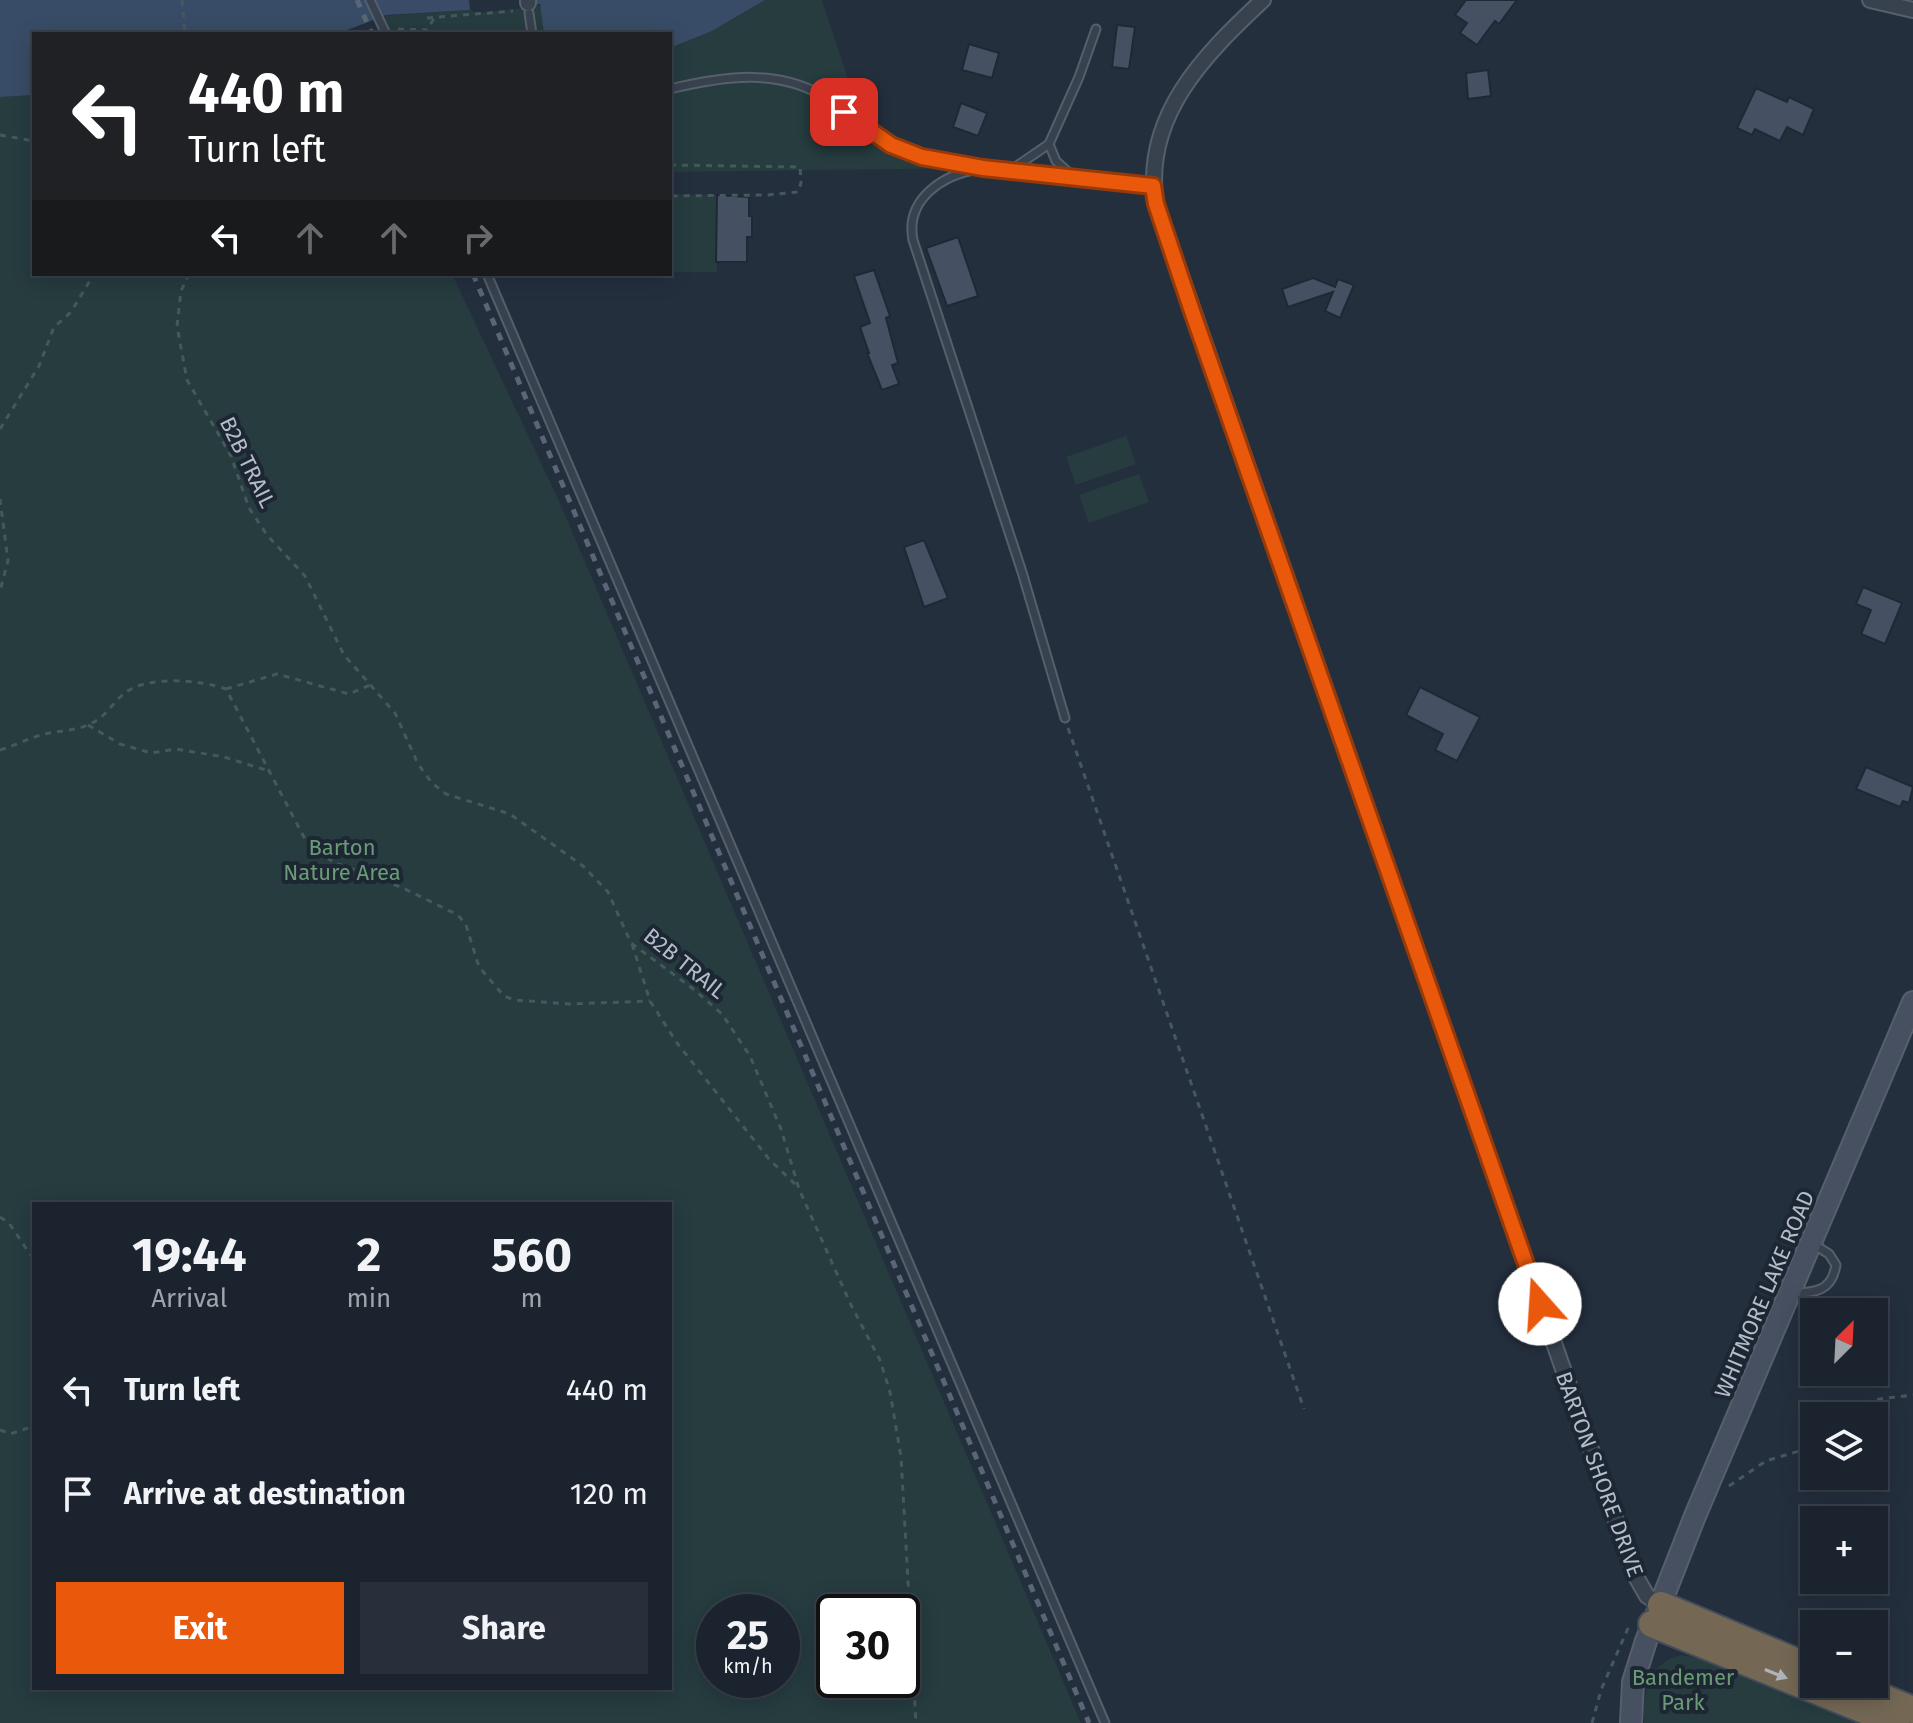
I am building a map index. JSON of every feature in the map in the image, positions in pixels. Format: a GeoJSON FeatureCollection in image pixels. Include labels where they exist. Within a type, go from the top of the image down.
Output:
{"type":"FeatureCollection","features":[{"type":"Feature","properties":{"kind":"highway"},"geometry":{"type":"LineString","coordinates":[[1648,1617],[1800,1665]]}},
{"type":"Feature","properties":{"kind":"highway"},"geometry":{"type":"LineString","coordinates":[[1648,1617],[1896,1723]]}},
{"type":"Feature","properties":{"kind":"highway"},"geometry":{"type":"LineString","coordinates":[[1884,1698],[1913,1710]]}},
{"type":"Feature","properties":{"kind":"street","name":"BARTON SHORE DRIVE"},"geometry":{"type":"LineString","coordinates":[[1263,0],[1222,40],[1180,93],[1159,137],[1153,168],[1156,204],[1635,1575],[1647,1596],[1648,1617]]}},
{"type":"Feature","properties":{"kind":"street"},"geometry":{"type":"LineString","coordinates":[[1870,0],[1913,10]]}},
{"type":"Feature","properties":{"kind":"street","name":"WHITMORE LAKE ROAD"},"geometry":{"type":"LineString","coordinates":[[1631,1723],[1633,1682],[1648,1617],[1695,1516],[1913,1002]]}},
{"type":"Feature","properties":{"kind":"lane"},"geometry":{"type":"LineString","coordinates":[[370,0],[385,32]]}},
{"type":"Feature","properties":{"kind":"lane"},"geometry":{"type":"LineString","coordinates":[[528,6],[532,32]]}},
{"type":"Feature","properties":{"kind":"lane"},"geometry":{"type":"LineString","coordinates":[[1009,172],[1049,144],[1079,77],[1096,29]]}},
{"type":"Feature","properties":{"kind":"lane"},"geometry":{"type":"LineString","coordinates":[[672,89],[738,77],[787,81],[831,101],[877,136],[907,152],[1009,172],[1153,186]]}},
{"type":"Feature","properties":{"kind":"lane"},"geometry":{"type":"LineString","coordinates":[[1049,144],[1056,161],[1075,178]]}},
{"type":"Feature","properties":{"kind":"lane"},"geometry":{"type":"LineString","coordinates":[[983,168],[952,177],[929,191],[914,210],[912,236],[1012,543],[1065,718]]}},
{"type":"Feature","properties":{"kind":"lane"},"geometry":{"type":"LineString","coordinates":[[488,276],[1105,1723]]}},
{"type":"Feature","properties":{"kind":"lane"},"geometry":{"type":"LineString","coordinates":[[1790,1293],[1817,1293],[1831,1282],[1836,1265],[1829,1254],[1811,1243]]}},
{"type":"Feature","properties":{"kind":"path"},"geometry":{"type":"LineString","coordinates":[[182,0],[185,32]]}},
{"type":"Feature","properties":{"kind":"path"},"geometry":{"type":"LineString","coordinates":[[427,18],[511,12]]}},
{"type":"Feature","properties":{"kind":"path"},"geometry":{"type":"LineString","coordinates":[[397,32],[396,29],[427,30],[435,17]]}},
{"type":"Feature","properties":{"kind":"path"},"geometry":{"type":"LineString","coordinates":[[0,135],[32,141]]}},
{"type":"Feature","properties":{"kind":"path"},"geometry":{"type":"LineString","coordinates":[[672,165],[800,167],[801,183],[798,192],[672,196]]}},
{"type":"Feature","properties":{"kind":"path"},"geometry":{"type":"LineString","coordinates":[[0,429],[39,366],[54,327],[71,312],[93,276]]}},
{"type":"Feature","properties":{"kind":"path","name":"B2B TRAIL"},"geometry":{"type":"LineString","coordinates":[[188,276],[181,291],[177,326],[187,380],[231,456],[249,508],[267,535],[305,576],[344,655],[395,713],[418,764],[432,783],[446,794],[510,814],[583,866],[608,892],[631,943],[722,1014],[750,1056],[781,1129],[799,1189],[851,1305],[880,1360],[890,1392],[901,1457],[916,1723]]}},
{"type":"Feature","properties":{"kind":"path"},"geometry":{"type":"LineString","coordinates":[[0,499],[8,561],[0,591]]}},
{"type":"Feature","properties":{"kind":"path"},"geometry":{"type":"LineString","coordinates":[[0,750],[43,734],[76,730],[96,722],[127,691],[159,682],[206,682],[226,689],[277,674],[349,694],[370,685]]}},
{"type":"Feature","properties":{"kind":"path"},"geometry":{"type":"LineString","coordinates":[[226,689],[306,841],[333,862],[403,888],[458,915],[466,925],[479,967],[504,996],[514,1000],[570,1004],[650,1001]]}},
{"type":"Feature","properties":{"kind":"path"},"geometry":{"type":"LineString","coordinates":[[1065,718],[1304,1409]]}},
{"type":"Feature","properties":{"kind":"path"},"geometry":{"type":"LineString","coordinates":[[88,725],[120,744],[151,753],[176,749],[224,757],[269,771]]}},
{"type":"Feature","properties":{"kind":"path"},"geometry":{"type":"LineString","coordinates":[[631,943],[650,1001],[769,1159],[799,1189]]}},
{"type":"Feature","properties":{"kind":"path"},"geometry":{"type":"LineString","coordinates":[[0,1217],[9,1223],[32,1257]]}},
{"type":"Feature","properties":{"kind":"path"},"geometry":{"type":"LineString","coordinates":[[1873,1402],[1912,1396]]}},
{"type":"Feature","properties":{"kind":"path"},"geometry":{"type":"LineString","coordinates":[[0,1430],[10,1434],[32,1427]]}},
{"type":"Feature","properties":{"kind":"path"},"geometry":{"type":"LineString","coordinates":[[1729,1486],[1766,1461],[1800,1450]]}},
{"type":"Feature","properties":{"kind":"path"},"geometry":{"type":"LineString","coordinates":[[1592,1723],[1601,1690],[1648,1617]]}},
{"type":"Feature","properties":{"kind":"green space"},"geometry":{"type":"Polygon","coordinates":[[[765,0],[822,0],[864,127],[907,152],[983,168],[672,172],[672,47],[712,31],[765,0]]]}},
{"type":"Feature","properties":{"kind":"green space"},"geometry":{"type":"Polygon","coordinates":[[[537,2],[542,12],[544,32],[387,32],[381,16],[470,10],[476,13],[527,8],[526,3],[537,2]]]}},
{"type":"Feature","properties":{"kind":"green space","name":"Barton Nature Area"},"geometry":{"type":"Polygon","coordinates":[[[32,95],[32,276],[453,276],[559,501],[1081,1723],[0,1723],[0,97],[32,95]]]}},
{"type":"Feature","properties":{"kind":"green space"},"geometry":{"type":"Polygon","coordinates":[[[672,194],[717,195],[717,272],[672,272],[672,194]]]}},
{"type":"Feature","properties":{"kind":"green space"},"geometry":{"type":"Polygon","coordinates":[[[1126,436],[1136,464],[1076,485],[1066,457],[1126,436]]]}},
{"type":"Feature","properties":{"kind":"green space"},"geometry":{"type":"Polygon","coordinates":[[[1139,474],[1149,502],[1089,523],[1079,495],[1139,474]]]}},
{"type":"Feature","properties":{"kind":"green space","name":"Bandemer Park"},"geometry":{"type":"Polygon","coordinates":[[[1681,1655],[1702,1659],[1862,1723],[1644,1723],[1649,1681],[1661,1665],[1681,1655]]]}},
{"type":"Feature","properties":{"kind":"water"},"geometry":{"type":"Polygon","coordinates":[[[0,0],[469,0],[470,10],[386,15],[342,32],[32,32],[32,95],[0,97],[0,0]]]}},
{"type":"Feature","properties":{"kind":"water"},"geometry":{"type":"Polygon","coordinates":[[[526,0],[765,0],[712,31],[672,47],[672,32],[544,32],[540,4],[526,3],[526,0]]]}},
{"type":"Feature","properties":{"kind":"building"},"geometry":{"type":"Polygon","coordinates":[[[1466,0],[1517,0],[1499,24],[1495,21],[1477,45],[1460,33],[1467,23],[1455,15],[1466,0]]]}},
{"type":"Feature","properties":{"kind":"building"},"geometry":{"type":"Polygon","coordinates":[[[1117,25],[1135,27],[1129,69],[1112,67],[1117,25]]]}},
{"type":"Feature","properties":{"kind":"building"},"geometry":{"type":"Polygon","coordinates":[[[969,44],[999,53],[992,78],[962,70],[969,44]]]}},
{"type":"Feature","properties":{"kind":"building"},"geometry":{"type":"Polygon","coordinates":[[[1488,70],[1491,96],[1468,99],[1466,73],[1488,70]]]}},
{"type":"Feature","properties":{"kind":"building"},"geometry":{"type":"Polygon","coordinates":[[[1756,88],[1787,102],[1789,97],[1814,109],[1803,135],[1787,127],[1780,141],[1755,129],[1752,135],[1737,128],[1756,88]]]}},
{"type":"Feature","properties":{"kind":"building"},"geometry":{"type":"Polygon","coordinates":[[[961,103],[987,113],[978,136],[953,127],[961,103]]]}},
{"type":"Feature","properties":{"kind":"building"},"geometry":{"type":"Polygon","coordinates":[[[717,195],[749,197],[752,237],[747,237],[747,262],[716,262],[717,195]]]}},
{"type":"Feature","properties":{"kind":"building"},"geometry":{"type":"Polygon","coordinates":[[[958,237],[978,296],[947,306],[926,248],[958,237]]]}},
{"type":"Feature","properties":{"kind":"building"},"geometry":{"type":"Polygon","coordinates":[[[874,270],[890,316],[886,318],[898,363],[892,365],[899,384],[882,390],[860,327],[870,323],[854,276],[874,270]]]}},
{"type":"Feature","properties":{"kind":"building"},"geometry":{"type":"Polygon","coordinates":[[[1313,278],[1335,287],[1338,279],[1354,285],[1340,318],[1325,311],[1333,292],[1288,307],[1282,289],[1313,278]]]}},
{"type":"Feature","properties":{"kind":"building"},"geometry":{"type":"Polygon","coordinates":[[[924,540],[948,598],[924,607],[904,547],[924,540]]]}},
{"type":"Feature","properties":{"kind":"building"},"geometry":{"type":"Polygon","coordinates":[[[1863,587],[1902,603],[1885,644],[1861,634],[1871,610],[1856,604],[1863,587]]]}},
{"type":"Feature","properties":{"kind":"building"},"geometry":{"type":"Polygon","coordinates":[[[1420,687],[1480,717],[1457,761],[1435,750],[1443,734],[1406,715],[1420,687]]]}},
{"type":"Feature","properties":{"kind":"building"},"geometry":{"type":"Polygon","coordinates":[[[1866,767],[1913,787],[1909,803],[1903,801],[1900,807],[1856,789],[1866,767]]]}},
{"type":"Feature","properties":{"kind":"railway"},"geometry":{"type":"LineString","coordinates":[[357,0],[371,32]]}},
{"type":"Feature","properties":{"kind":"railway"},"geometry":{"type":"LineString","coordinates":[[474,276],[1089,1723]]}},
{"type":"Feature","properties":{"kind":"route"},"geometry":{"type":"LineString","coordinates":[[844,112],[891,145],[922,157],[983,168],[1153,186],[1156,204],[1193,314],[1540,1304]]}}]}
